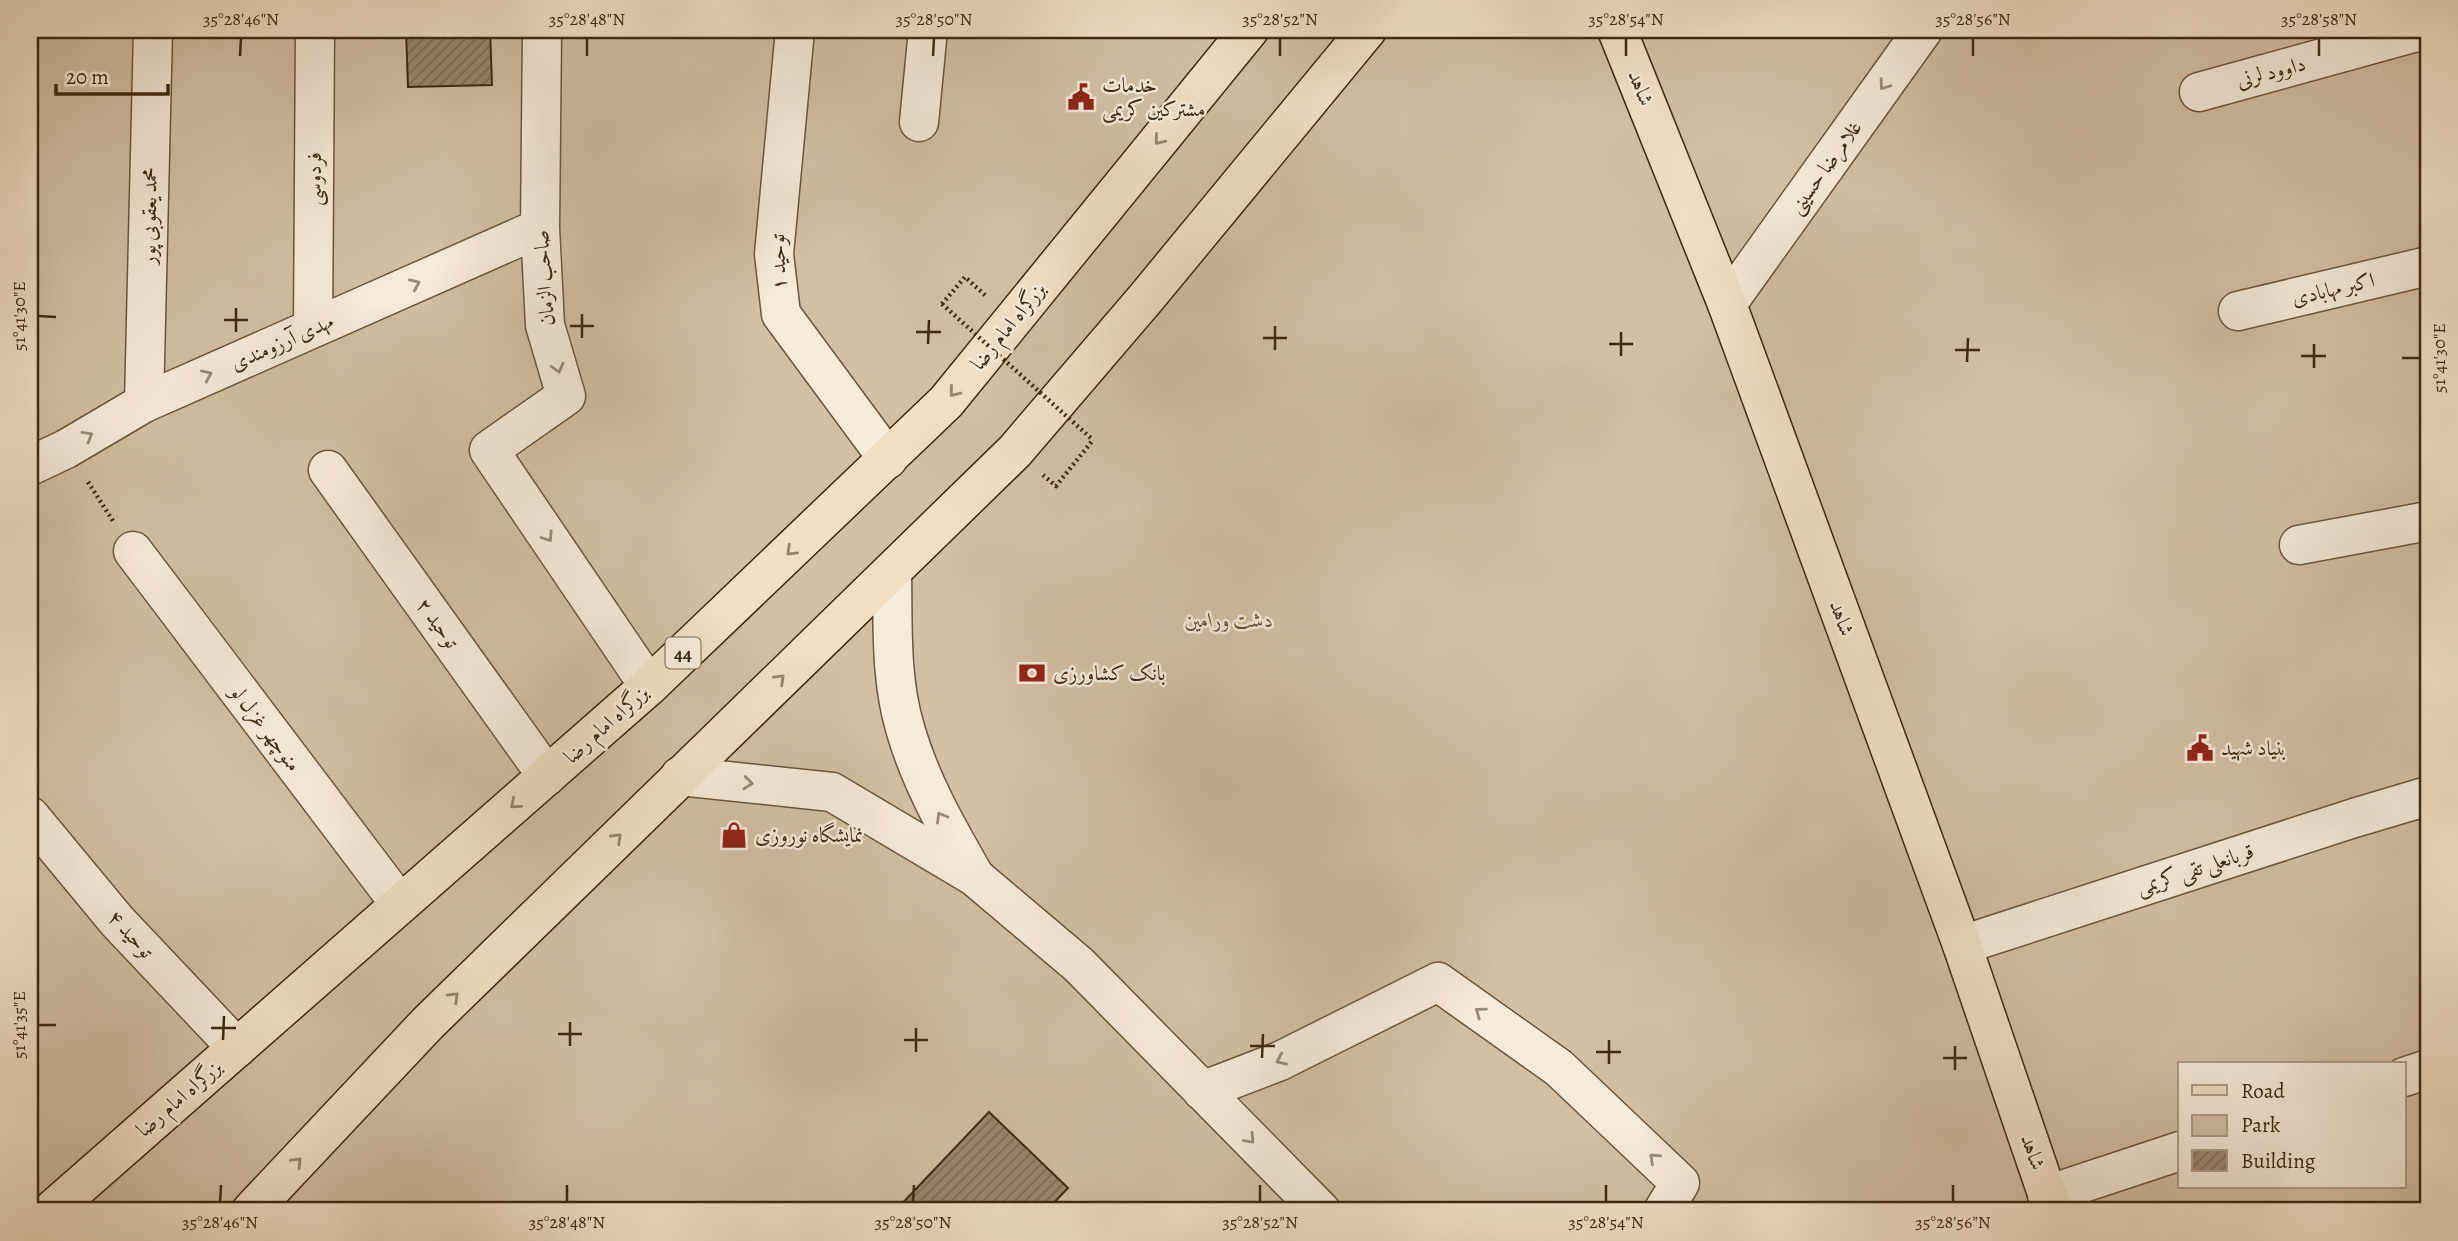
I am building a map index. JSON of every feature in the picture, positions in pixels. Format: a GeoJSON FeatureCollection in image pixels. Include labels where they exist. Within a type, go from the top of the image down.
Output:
{"type":"FeatureCollection","features":[{"type":"Feature","properties":{"kind":"main road","name":"بزرگراه امام رضا"},"geometry":{"type":"LineString","coordinates":[[51,1211],[649,686],[946,402],[1249,30]]}},
{"type":"Feature","properties":{"kind":"main road"},"geometry":{"type":"LineString","coordinates":[[251,1211],[428,1023],[1015,452],[1367,30]]}},
{"type":"Feature","properties":{"kind":"main road","name":"شاهد"},"geometry":{"type":"LineString","coordinates":[[1617,30],[1727,304],[1962,945],[2050,1203]]}},
{"type":"Feature","properties":{"kind":"street","name":"محمد یعقوبی پور"},"geometry":{"type":"LineString","coordinates":[[144,403],[153,30]]}},
{"type":"Feature","properties":{"kind":"street","name":"فردوسی"},"geometry":{"type":"LineString","coordinates":[[313,328],[315,30]]}},
{"type":"Feature","properties":{"kind":"street","name":"صاحب الزمان"},"geometry":{"type":"LineString","coordinates":[[542,30],[540,228],[545,326],[566,396],[489,450],[649,686]]}},
{"type":"Feature","properties":{"kind":"street","name":"توحید ۱"},"geometry":{"type":"LineString","coordinates":[[796,30],[774,254],[781,314],[888,459]]}},
{"type":"Feature","properties":{"kind":"street"},"geometry":{"type":"LineString","coordinates":[[919,122],[928,30]]}},
{"type":"Feature","properties":{"kind":"street","name":"غلامرضا حسینی"},"geometry":{"type":"LineString","coordinates":[[1727,304],[1923,30]]}},
{"type":"Feature","properties":{"kind":"street","name":"داوود لرنی"},"geometry":{"type":"LineString","coordinates":[[2199,92],[2424,30]]}},
{"type":"Feature","properties":{"kind":"street","name":"مهدی آرزومندی"},"geometry":{"type":"LineString","coordinates":[[30,466],[66,449],[144,403],[540,228]]}},
{"type":"Feature","properties":{"kind":"street","name":"اکبر مهابادی"},"geometry":{"type":"LineString","coordinates":[[2238,311],[2428,266]]}},
{"type":"Feature","properties":{"kind":"street","name":"توحید ۲"},"geometry":{"type":"LineString","coordinates":[[328,470],[547,776]]}},
{"type":"Feature","properties":{"kind":"street"},"geometry":{"type":"LineString","coordinates":[[2299,545],[2428,521]]}},
{"type":"Feature","properties":{"kind":"street","name":"منوچهر غزل لو"},"geometry":{"type":"LineString","coordinates":[[133,551],[400,904]]}},
{"type":"Feature","properties":{"kind":"street"},"geometry":{"type":"LineString","coordinates":[[892,572],[894,670],[904,727],[935,807],[975,877]]}},
{"type":"Feature","properties":{"kind":"street"},"geometry":{"type":"LineString","coordinates":[[680,776],[832,792],[975,877],[1079,965],[1321,1211]]}},
{"type":"Feature","properties":{"kind":"street","name":"قربانعلی تقی کریمی"},"geometry":{"type":"LineString","coordinates":[[1962,945],[2428,796]]}},
{"type":"Feature","properties":{"kind":"street","name":"توحید ۴"},"geometry":{"type":"LineString","coordinates":[[30,816],[117,921],[237,1048]]}},
{"type":"Feature","properties":{"kind":"street"},"geometry":{"type":"LineString","coordinates":[[1202,1091],[1280,1062],[1438,982],[1559,1068],[1680,1183],[1663,1211]]}},
{"type":"Feature","properties":{"kind":"street"},"geometry":{"type":"LineString","coordinates":[[2406,1076],[2428,1069]]}},
{"type":"Feature","properties":{"kind":"street"},"geometry":{"type":"LineString","coordinates":[[2050,1203],[2178,1152]]}},
{"type":"Feature","properties":{"kind":"path"},"geometry":{"type":"LineString","coordinates":[[965,277],[942,304],[1093,440],[1056,486]]}},
{"type":"Feature","properties":{"kind":"path"},"geometry":{"type":"LineString","coordinates":[[66,449],[133,551]]}},
{"type":"Feature","properties":{"kind":"green space","name":"دشت ورامین"},"geometry":{"type":"Polygon","coordinates":[[[30,30],[2428,30],[2428,1211],[30,1211],[30,30]]]}},
{"type":"Feature","properties":{"kind":"building"},"geometry":{"type":"Polygon","coordinates":[[[406,30],[490,30],[492,85],[408,87],[406,30]]]}},
{"type":"Feature","properties":{"kind":"building"},"geometry":{"type":"Polygon","coordinates":[[[989,1112],[1068,1188],[1046,1211],[895,1211],[989,1112]]]}},
{"type":"Feature","properties":{"kind":"place","name":"خدمات مشترکین کریمی"},"geometry":{"type":"Point","coordinates":[1081,97]}},
{"type":"Feature","properties":{"kind":"place","name":"بانک کشاورزی"},"geometry":{"type":"Point","coordinates":[1032,673]}},
{"type":"Feature","properties":{"kind":"place","name":"بنیاد شهید"},"geometry":{"type":"Point","coordinates":[2200,748]}},
{"type":"Feature","properties":{"kind":"place","name":"نمایشگاه نوروزی"},"geometry":{"type":"Point","coordinates":[734,835]}}]}
